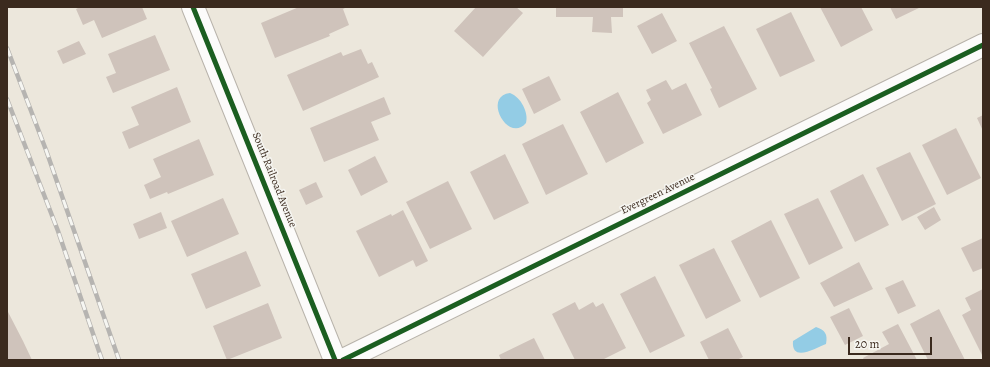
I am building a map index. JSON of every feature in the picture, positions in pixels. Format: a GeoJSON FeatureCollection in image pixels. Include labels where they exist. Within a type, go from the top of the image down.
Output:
{"type":"FeatureCollection","features":[{"type":"Feature","properties":{"kind":"street","name":"South Railroad Avenue"},"geometry":{"type":"LineString","coordinates":[[193,7],[335,360]]}},
{"type":"Feature","properties":{"kind":"street","name":"Evergreen Avenue"},"geometry":{"type":"LineString","coordinates":[[343,360],[983,45]]}},
{"type":"Feature","properties":{"kind":"water"},"geometry":{"type":"Polygon","coordinates":[[[510,93],[518,98],[525,110],[527,119],[526,123],[519,128],[512,128],[506,124],[498,109],[498,102],[502,96],[510,93]]]}},
{"type":"Feature","properties":{"kind":"water"},"geometry":{"type":"Polygon","coordinates":[[[816,327],[825,333],[827,338],[826,344],[811,351],[800,353],[796,351],[793,348],[793,341],[816,327]]]}},
{"type":"Feature","properties":{"kind":"building"},"geometry":{"type":"Polygon","coordinates":[[[80,7],[142,7],[147,19],[102,38],[94,20],[83,25],[76,9],[80,7]]]}},
{"type":"Feature","properties":{"kind":"building"},"geometry":{"type":"Polygon","coordinates":[[[299,7],[347,7],[343,9],[349,25],[329,34],[330,36],[275,58],[261,23],[299,7]]]}},
{"type":"Feature","properties":{"kind":"building"},"geometry":{"type":"Polygon","coordinates":[[[476,7],[516,7],[523,13],[483,57],[454,31],[476,7]]]}},
{"type":"Feature","properties":{"kind":"building"},"geometry":{"type":"Polygon","coordinates":[[[556,7],[623,7],[623,17],[611,17],[612,33],[592,32],[593,17],[556,17],[556,7]]]}},
{"type":"Feature","properties":{"kind":"building"},"geometry":{"type":"Polygon","coordinates":[[[820,7],[861,7],[873,30],[841,47],[820,7]]]}},
{"type":"Feature","properties":{"kind":"building"},"geometry":{"type":"Polygon","coordinates":[[[890,7],[921,7],[896,19],[890,7]]]}},
{"type":"Feature","properties":{"kind":"building"},"geometry":{"type":"Polygon","coordinates":[[[791,12],[815,61],[780,77],[756,29],[791,12]]]}},
{"type":"Feature","properties":{"kind":"building"},"geometry":{"type":"Polygon","coordinates":[[[662,13],[677,41],[652,54],[637,26],[662,13]]]}},
{"type":"Feature","properties":{"kind":"building"},"geometry":{"type":"Polygon","coordinates":[[[724,26],[757,89],[719,108],[710,89],[712,88],[689,43],[724,26]]]}},
{"type":"Feature","properties":{"kind":"building"},"geometry":{"type":"Polygon","coordinates":[[[155,35],[170,70],[113,93],[106,77],[116,73],[108,54],[155,35]]]}},
{"type":"Feature","properties":{"kind":"building"},"geometry":{"type":"Polygon","coordinates":[[[79,41],[86,54],[63,64],[57,51],[79,41]]]}},
{"type":"Feature","properties":{"kind":"building"},"geometry":{"type":"Polygon","coordinates":[[[361,49],[368,64],[372,62],[379,77],[303,111],[287,75],[341,52],[343,56],[361,49]]]}},
{"type":"Feature","properties":{"kind":"building"},"geometry":{"type":"Polygon","coordinates":[[[549,76],[561,100],[534,114],[522,89],[549,76]]]}},
{"type":"Feature","properties":{"kind":"building"},"geometry":{"type":"Polygon","coordinates":[[[666,80],[672,90],[686,83],[702,115],[663,134],[647,103],[651,100],[646,90],[666,80]]]}},
{"type":"Feature","properties":{"kind":"building"},"geometry":{"type":"Polygon","coordinates":[[[177,87],[191,122],[129,149],[122,132],[139,125],[131,107],[177,87]]]}},
{"type":"Feature","properties":{"kind":"building"},"geometry":{"type":"Polygon","coordinates":[[[618,92],[644,143],[606,163],[580,112],[618,92]]]}},
{"type":"Feature","properties":{"kind":"building"},"geometry":{"type":"Polygon","coordinates":[[[384,97],[391,114],[371,122],[379,140],[324,162],[310,128],[384,97]]]}},
{"type":"Feature","properties":{"kind":"building"},"geometry":{"type":"Polygon","coordinates":[[[983,115],[983,131],[977,118],[983,115]]]}},
{"type":"Feature","properties":{"kind":"building"},"geometry":{"type":"Polygon","coordinates":[[[563,124],[588,174],[546,195],[522,144],[563,124]]]}},
{"type":"Feature","properties":{"kind":"building"},"geometry":{"type":"Polygon","coordinates":[[[956,128],[981,178],[947,195],[922,145],[956,128]]]}},
{"type":"Feature","properties":{"kind":"building"},"geometry":{"type":"Polygon","coordinates":[[[199,139],[214,175],[168,194],[167,192],[150,199],[144,185],[161,177],[153,159],[199,139]]]}},
{"type":"Feature","properties":{"kind":"building"},"geometry":{"type":"Polygon","coordinates":[[[910,152],[936,204],[902,221],[876,168],[910,152]]]}},
{"type":"Feature","properties":{"kind":"building"},"geometry":{"type":"Polygon","coordinates":[[[505,154],[529,203],[494,220],[470,172],[505,154]]]}},
{"type":"Feature","properties":{"kind":"building"},"geometry":{"type":"Polygon","coordinates":[[[375,156],[388,182],[361,196],[348,170],[375,156]]]}},
{"type":"Feature","properties":{"kind":"building"},"geometry":{"type":"Polygon","coordinates":[[[863,174],[889,225],[855,242],[830,191],[863,174]]]}},
{"type":"Feature","properties":{"kind":"building"},"geometry":{"type":"Polygon","coordinates":[[[448,181],[472,229],[430,249],[406,202],[448,181]]]}},
{"type":"Feature","properties":{"kind":"building"},"geometry":{"type":"Polygon","coordinates":[[[316,182],[323,197],[306,205],[299,190],[316,182]]]}},
{"type":"Feature","properties":{"kind":"building"},"geometry":{"type":"Polygon","coordinates":[[[223,198],[239,234],[187,257],[171,221],[223,198]]]}},
{"type":"Feature","properties":{"kind":"building"},"geometry":{"type":"Polygon","coordinates":[[[818,198],[843,248],[809,265],[784,214],[818,198]]]}},
{"type":"Feature","properties":{"kind":"building"},"geometry":{"type":"Polygon","coordinates":[[[934,207],[941,220],[925,230],[917,217],[934,207]]]}},
{"type":"Feature","properties":{"kind":"building"},"geometry":{"type":"Polygon","coordinates":[[[403,210],[428,261],[416,267],[413,260],[379,277],[356,231],[391,214],[392,216],[403,210]]]}},
{"type":"Feature","properties":{"kind":"building"},"geometry":{"type":"Polygon","coordinates":[[[161,212],[167,228],[139,239],[133,224],[161,212]]]}},
{"type":"Feature","properties":{"kind":"building"},"geometry":{"type":"Polygon","coordinates":[[[771,220],[800,278],[760,298],[731,241],[771,220]]]}},
{"type":"Feature","properties":{"kind":"building"},"geometry":{"type":"Polygon","coordinates":[[[983,238],[983,268],[973,272],[961,248],[983,238]]]}},
{"type":"Feature","properties":{"kind":"building"},"geometry":{"type":"Polygon","coordinates":[[[714,248],[741,301],[706,319],[679,265],[714,248]]]}},
{"type":"Feature","properties":{"kind":"building"},"geometry":{"type":"Polygon","coordinates":[[[246,251],[261,286],[206,309],[191,274],[246,251]]]}},
{"type":"Feature","properties":{"kind":"building"},"geometry":{"type":"Polygon","coordinates":[[[859,262],[873,289],[834,307],[820,283],[859,262]]]}},
{"type":"Feature","properties":{"kind":"building"},"geometry":{"type":"Polygon","coordinates":[[[655,276],[685,336],[650,353],[620,294],[655,276]]]}},
{"type":"Feature","properties":{"kind":"building"},"geometry":{"type":"Polygon","coordinates":[[[903,280],[916,306],[898,314],[885,288],[903,280]]]}},
{"type":"Feature","properties":{"kind":"building"},"geometry":{"type":"Polygon","coordinates":[[[983,289],[983,357],[962,315],[971,310],[965,298],[983,289]]]}},
{"type":"Feature","properties":{"kind":"building"},"geometry":{"type":"Polygon","coordinates":[[[575,302],[579,310],[593,302],[596,307],[603,303],[626,348],[602,360],[575,360],[552,314],[575,302]]]}},
{"type":"Feature","properties":{"kind":"building"},"geometry":{"type":"Polygon","coordinates":[[[268,303],[282,338],[227,360],[213,326],[268,303]]]}},
{"type":"Feature","properties":{"kind":"building"},"geometry":{"type":"Polygon","coordinates":[[[849,308],[863,336],[845,345],[830,317],[849,308]]]}},
{"type":"Feature","properties":{"kind":"building"},"geometry":{"type":"Polygon","coordinates":[[[939,309],[965,360],[928,360],[910,324],[939,309]]]}},
{"type":"Feature","properties":{"kind":"building"},"geometry":{"type":"Polygon","coordinates":[[[7,310],[23,341],[32,360],[7,360],[7,310]]]}},
{"type":"Feature","properties":{"kind":"building"},"geometry":{"type":"Polygon","coordinates":[[[898,324],[917,360],[864,360],[863,358],[889,344],[882,332],[898,324]]]}},
{"type":"Feature","properties":{"kind":"building"},"geometry":{"type":"Polygon","coordinates":[[[728,328],[743,357],[737,360],[709,360],[700,342],[728,328]]]}},
{"type":"Feature","properties":{"kind":"building"},"geometry":{"type":"Polygon","coordinates":[[[534,338],[545,360],[501,360],[499,355],[534,338]]]}},
{"type":"Feature","properties":{"kind":"railway"},"geometry":{"type":"LineString","coordinates":[[7,48],[46,150],[119,360]]}},
{"type":"Feature","properties":{"kind":"railway"},"geometry":{"type":"LineString","coordinates":[[7,99],[58,231],[102,360]]}},
{"type":"Feature","properties":{"kind":"cycle path"},"geometry":{"type":"LineString","coordinates":[[193,7],[335,360]]}},
{"type":"Feature","properties":{"kind":"cycle path"},"geometry":{"type":"LineString","coordinates":[[343,360],[983,45]]}}]}
